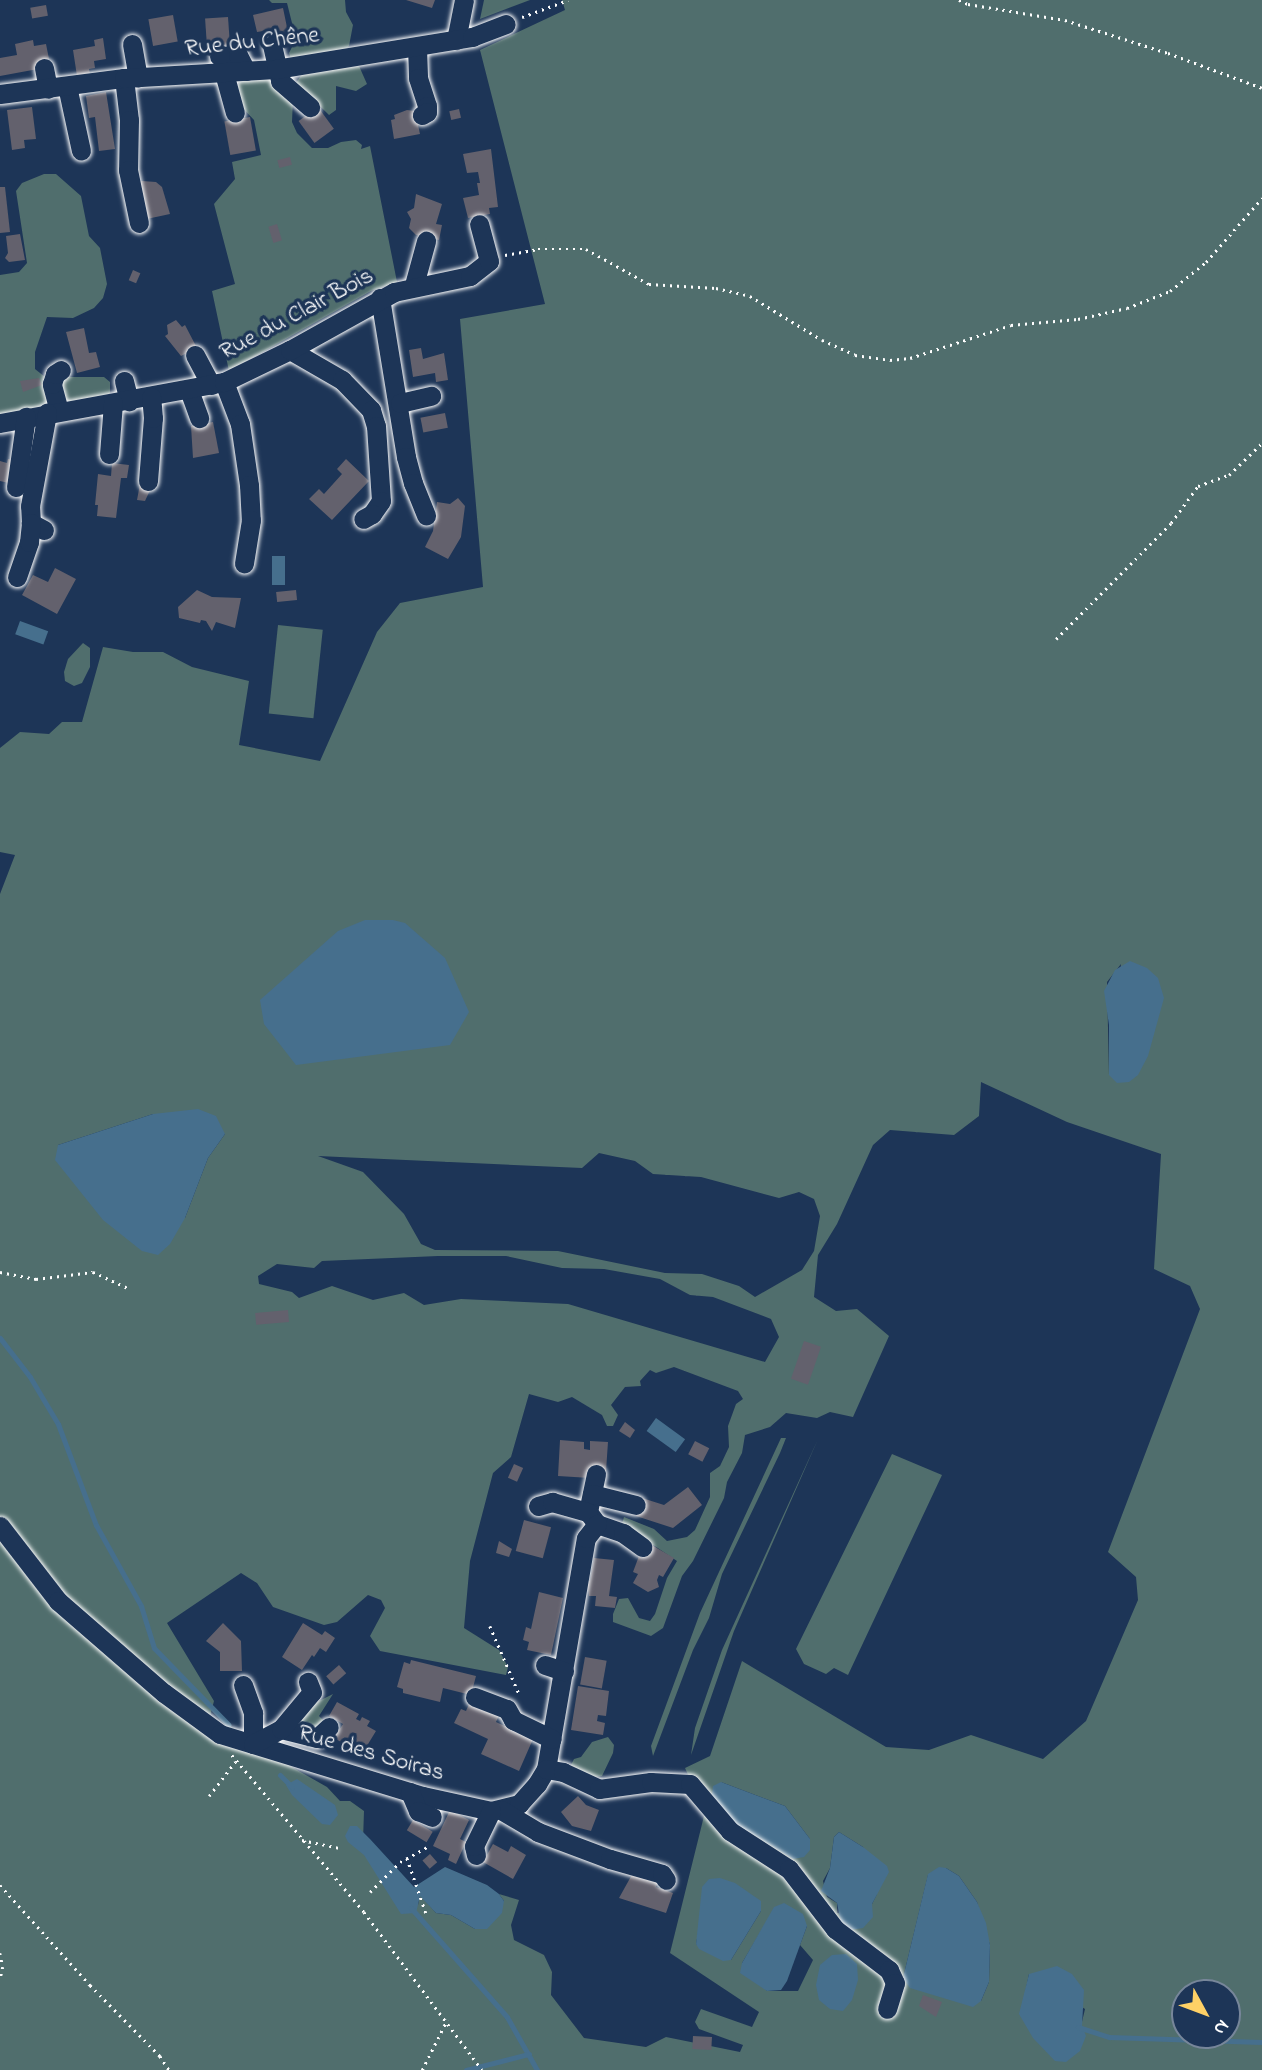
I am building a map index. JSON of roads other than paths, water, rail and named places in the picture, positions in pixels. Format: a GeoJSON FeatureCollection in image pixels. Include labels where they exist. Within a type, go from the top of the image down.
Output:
{"type":"FeatureCollection","features":[{"type":"Feature","properties":{"kind":"street"},"geometry":{"type":"LineString","coordinates":[[456,40],[464,0]]}},
{"type":"Feature","properties":{"kind":"street","name":"Rue du Chêne"},"geometry":{"type":"LineString","coordinates":[[0,94],[24,97],[58,87],[120,75],[222,64],[246,71],[276,69],[456,40],[506,24]]}},
{"type":"Feature","properties":{"kind":"street"},"geometry":{"type":"LineString","coordinates":[[132,44],[120,75],[128,120],[128,170],[139,223]]}},
{"type":"Feature","properties":{"kind":"street"},"geometry":{"type":"LineString","coordinates":[[272,45],[280,81],[310,107]]}},
{"type":"Feature","properties":{"kind":"street"},"geometry":{"type":"LineString","coordinates":[[417,47],[418,78],[427,106],[427,112],[422,115]]}},
{"type":"Feature","properties":{"kind":"street"},"geometry":{"type":"LineString","coordinates":[[222,64],[235,113]]}},
{"type":"Feature","properties":{"kind":"street"},"geometry":{"type":"LineString","coordinates":[[44,68],[58,87],[81,151]]}},
{"type":"Feature","properties":{"kind":"street","name":"Rue du Clair Bois"},"geometry":{"type":"LineString","coordinates":[[0,423],[218,384],[290,350],[380,298],[414,285],[470,275],[489,261],[478,224]]}},
{"type":"Feature","properties":{"kind":"street"},"geometry":{"type":"LineString","coordinates":[[414,285],[426,241]]}},
{"type":"Feature","properties":{"kind":"street"},"geometry":{"type":"LineString","coordinates":[[380,298],[412,483],[426,515]]}},
{"type":"Feature","properties":{"kind":"street"},"geometry":{"type":"LineString","coordinates":[[290,350],[342,380],[371,410],[376,426],[381,501],[372,514],[363,519]]}},
{"type":"Feature","properties":{"kind":"street"},"geometry":{"type":"LineString","coordinates":[[195,355],[218,384],[240,424],[251,520],[244,563]]}},
{"type":"Feature","properties":{"kind":"street"},"geometry":{"type":"LineString","coordinates":[[18,577],[37,526],[30,506],[53,412],[52,384],[55,374],[61,370]]}},
{"type":"Feature","properties":{"kind":"street"},"geometry":{"type":"LineString","coordinates":[[108,454],[124,381]]}},
{"type":"Feature","properties":{"kind":"street"},"geometry":{"type":"LineString","coordinates":[[189,390],[199,418]]}},
{"type":"Feature","properties":{"kind":"street"},"geometry":{"type":"LineString","coordinates":[[400,403],[431,396]]}},
{"type":"Feature","properties":{"kind":"street"},"geometry":{"type":"LineString","coordinates":[[148,481],[153,418],[150,397]]}},
{"type":"Feature","properties":{"kind":"street"},"geometry":{"type":"LineString","coordinates":[[16,487],[26,417]]}},
{"type":"Feature","properties":{"kind":"street"},"geometry":{"type":"LineString","coordinates":[[476,1855],[474,1846],[496,1811],[519,1804],[545,1769],[592,1510],[596,1474]]}},
{"type":"Feature","properties":{"kind":"street"},"geometry":{"type":"LineString","coordinates":[[538,1506],[552,1502],[592,1510],[636,1505]]}},
{"type":"Feature","properties":{"kind":"street"},"geometry":{"type":"LineString","coordinates":[[592,1510],[642,1547]]}},
{"type":"Feature","properties":{"kind":"street","name":"Rue des Soiras"},"geometry":{"type":"LineString","coordinates":[[0,1527],[58,1601],[164,1693],[220,1734],[410,1792],[496,1811],[520,1823],[578,1841],[610,1859],[662,1874],[666,1880]]}},
{"type":"Feature","properties":{"kind":"street"},"geometry":{"type":"LineString","coordinates":[[545,1665],[564,1671]]}},
{"type":"Feature","properties":{"kind":"street"},"geometry":{"type":"LineString","coordinates":[[243,1685],[253,1713],[253,1744],[281,1729],[316,1687]]}},
{"type":"Feature","properties":{"kind":"street"},"geometry":{"type":"LineString","coordinates":[[475,1697],[507,1709],[513,1720],[552,1739]]}},
{"type":"Feature","properties":{"kind":"street"},"geometry":{"type":"LineString","coordinates":[[281,1729],[317,1738],[329,1727]]}},
{"type":"Feature","properties":{"kind":"street"},"geometry":{"type":"LineString","coordinates":[[545,1769],[563,1772],[599,1788],[651,1782],[690,1784],[730,1831],[789,1869],[835,1929],[889,1970],[895,1983],[887,2009]]}},
{"type":"Feature","properties":{"kind":"street"},"geometry":{"type":"LineString","coordinates":[[410,1792],[418,1811],[432,1817]]}},
{"type":"Feature","properties":{"kind":"water"},"geometry":{"type":"Polygon","coordinates":[[[272,556],[285,556],[285,585],[272,585],[272,556]]]}},
{"type":"Feature","properties":{"kind":"water"},"geometry":{"type":"Polygon","coordinates":[[[20,621],[48,631],[43,644],[15,634],[20,621]]]}},
{"type":"Feature","properties":{"kind":"water"},"geometry":{"type":"Polygon","coordinates":[[[365,920],[405,923],[445,958],[469,1012],[450,1045],[296,1065],[264,1024],[260,1000],[338,931],[365,920]]]}},
{"type":"Feature","properties":{"kind":"water"},"geometry":{"type":"Polygon","coordinates":[[[1130,961],[1147,968],[1158,978],[1164,998],[1148,1056],[1138,1075],[1129,1082],[1117,1083],[1109,1075],[1109,1025],[1104,991],[1115,970],[1130,961]]]}},
{"type":"Feature","properties":{"kind":"water"},"geometry":{"type":"Polygon","coordinates":[[[198,1109],[216,1116],[225,1134],[208,1158],[185,1218],[170,1244],[158,1255],[142,1251],[103,1220],[55,1160],[58,1145],[153,1114],[198,1109]]]}},
{"type":"Feature","properties":{"kind":"water"},"geometry":{"type":"Polygon","coordinates":[[[656,1418],[685,1439],[676,1452],[647,1431],[656,1418]]]}},
{"type":"Feature","properties":{"kind":"water"},"geometry":{"type":"Polygon","coordinates":[[[297,1779],[335,1805],[338,1815],[330,1825],[322,1824],[292,1795],[286,1785],[297,1779]]]}},
{"type":"Feature","properties":{"kind":"water"},"geometry":{"type":"Polygon","coordinates":[[[721,1782],[785,1806],[810,1839],[810,1850],[804,1857],[793,1859],[726,1818],[712,1795],[713,1786],[721,1782]]]}},
{"type":"Feature","properties":{"kind":"water"},"geometry":{"type":"Polygon","coordinates":[[[350,1826],[357,1826],[414,1887],[445,1867],[487,1885],[499,1894],[504,1901],[502,1913],[487,1929],[475,1929],[451,1915],[436,1913],[420,1896],[416,1913],[401,1914],[364,1855],[348,1842],[345,1836],[350,1826]]]}},
{"type":"Feature","properties":{"kind":"water"},"geometry":{"type":"Polygon","coordinates":[[[839,1832],[887,1866],[889,1872],[872,1904],[873,1917],[863,1928],[850,1930],[841,1923],[837,1903],[821,1891],[830,1868],[834,1837],[839,1832]]]}},
{"type":"Feature","properties":{"kind":"water"},"geometry":{"type":"Polygon","coordinates":[[[939,1867],[959,1876],[977,1902],[986,1923],[990,1945],[989,1982],[981,2001],[973,2007],[910,1988],[903,1978],[928,1874],[939,1867]]]}},
{"type":"Feature","properties":{"kind":"water"},"geometry":{"type":"Polygon","coordinates":[[[720,1878],[735,1883],[761,1901],[761,1911],[731,1960],[723,1961],[699,1949],[696,1944],[702,1887],[709,1879],[720,1878]]]}},
{"type":"Feature","properties":{"kind":"water"},"geometry":{"type":"Polygon","coordinates":[[[784,1903],[803,1914],[807,1926],[787,1981],[781,1990],[767,1991],[740,1973],[742,1963],[774,1907],[784,1903]]]}},
{"type":"Feature","properties":{"kind":"water"},"geometry":{"type":"Polygon","coordinates":[[[846,1954],[857,1964],[858,1980],[852,2000],[843,2011],[830,2009],[819,2000],[816,1985],[820,1965],[832,1955],[846,1954]]]}},
{"type":"Feature","properties":{"kind":"water"},"geometry":{"type":"Polygon","coordinates":[[[1057,1966],[1072,1974],[1084,1990],[1082,2026],[1086,2036],[1080,2051],[1066,2062],[1055,2061],[1033,2038],[1019,2014],[1029,1974],[1057,1966]]]}},
{"type":"Feature","properties":{"kind":"waterway"},"geometry":{"type":"LineString","coordinates":[[0,1338],[30,1377],[58,1424],[96,1525],[141,1606],[154,1648],[229,1725]]}},
{"type":"Feature","properties":{"kind":"waterway"},"geometry":{"type":"LineString","coordinates":[[280,1775],[292,1787]]}},
{"type":"Feature","properties":{"kind":"waterway"},"geometry":{"type":"LineString","coordinates":[[411,1908],[507,2017],[537,2070]]}},
{"type":"Feature","properties":{"kind":"waterway"},"geometry":{"type":"LineString","coordinates":[[1078,2027],[1109,2037],[1262,2042]]}},
{"type":"Feature","properties":{"kind":"waterway"},"geometry":{"type":"LineString","coordinates":[[466,2070],[529,2054]]}}]}
